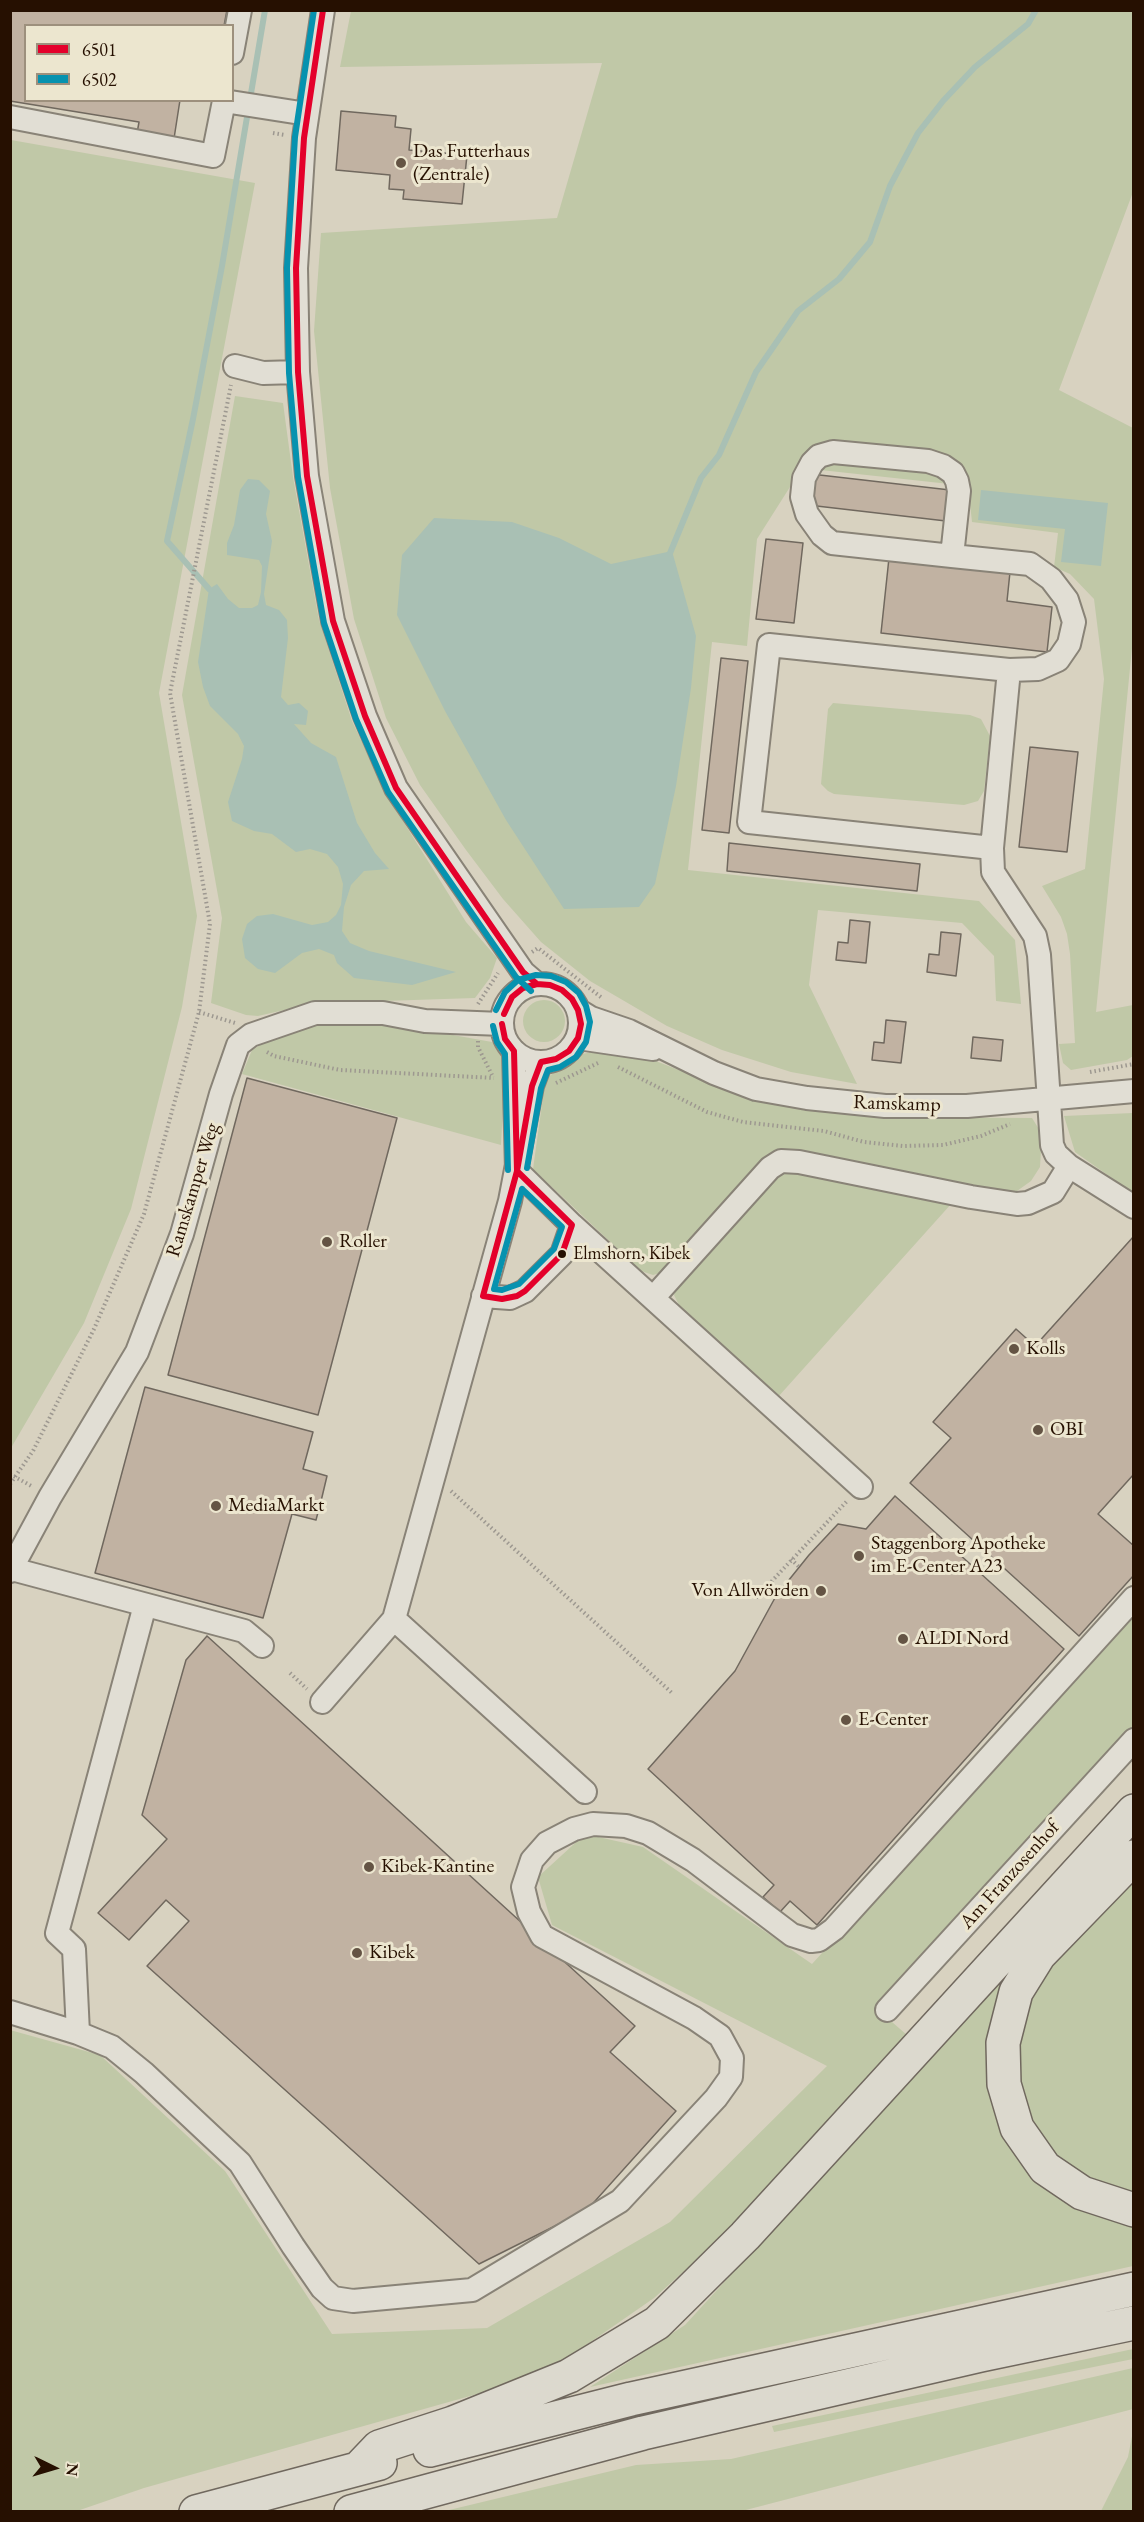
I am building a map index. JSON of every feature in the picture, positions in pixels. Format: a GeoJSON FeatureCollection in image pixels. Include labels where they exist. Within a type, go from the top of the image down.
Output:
{"type":"FeatureCollection","features":[{"type":"Feature","properties":{"kind":"highway"},"geometry":{"type":"LineString","coordinates":[[358,2469],[379,2447],[453,2422],[569,2376],[657,2323],[745,2236],[1134,1811]]}},
{"type":"Feature","properties":{"kind":"highway"},"geometry":{"type":"LineString","coordinates":[[1134,1857],[1039,1955],[1016,1992],[1003,2043],[1004,2085],[1017,2128],[1046,2168],[1082,2193],[1134,2210]]}},
{"type":"Feature","properties":{"kind":"highway"},"geometry":{"type":"LineString","coordinates":[[196,2511],[631,2399],[1134,2289]]}},
{"type":"Feature","properties":{"kind":"highway"},"geometry":{"type":"LineString","coordinates":[[351,2511],[643,2433],[1134,2322]]}},
{"type":"Feature","properties":{"kind":"street"},"geometry":{"type":"LineString","coordinates":[[234,42],[240,10]]}},
{"type":"Feature","properties":{"kind":"street"},"geometry":{"type":"LineString","coordinates":[[323,10],[307,114],[299,189],[296,268],[298,372],[307,476],[333,621],[365,716],[396,788],[523,972],[537,984]]}},
{"type":"Feature","properties":{"kind":"street"},"geometry":{"type":"LineString","coordinates":[[10,117],[213,156],[229,102]]}},
{"type":"Feature","properties":{"kind":"street"},"geometry":{"type":"LineString","coordinates":[[234,102],[307,114]]}},
{"type":"Feature","properties":{"kind":"street"},"geometry":{"type":"LineString","coordinates":[[235,366],[263,373],[298,372]]}},
{"type":"Feature","properties":{"kind":"street"},"geometry":{"type":"LineString","coordinates":[[952,556],[958,491],[953,473],[944,466],[928,461],[833,452],[819,456],[812,463],[804,478],[802,497],[807,514],[822,535],[832,543],[952,556],[1030,564],[1051,579],[1067,600],[1074,622],[1070,644],[1058,660],[1038,669],[1009,670],[769,645],[749,822],[992,848]]}},
{"type":"Feature","properties":{"kind":"street"},"geometry":{"type":"LineString","coordinates":[[1009,670],[992,848],[993,872],[1035,936],[1052,1145],[1056,1154],[1069,1166],[1134,1207]]}},
{"type":"Feature","properties":{"kind":"street"},"geometry":{"type":"LineString","coordinates":[[537,984],[523,988],[512,997],[504,1010],[502,1024],[505,1039],[514,1051],[526,1059],[541,1062],[556,1059],[569,1051],[578,1038],[580,1024],[578,1010]]}},
{"type":"Feature","properties":{"kind":"street","name":"Ramskamp"},"geometry":{"type":"LineString","coordinates":[[537,984],[550,985],[562,990],[572,999],[578,1010],[591,1018],[629,1031],[714,1073],[756,1089],[807,1098],[885,1106],[1049,1109],[1110,1093],[1134,1091]]}},
{"type":"Feature","properties":{"kind":"street"},"geometry":{"type":"LineString","coordinates":[[251,1035],[315,1013],[383,1013],[425,1021],[502,1024]]}},
{"type":"Feature","properties":{"kind":"street","name":"Ramskamper Weg"},"geometry":{"type":"LineString","coordinates":[[11,1570],[50,1497],[137,1352],[182,1234],[221,1094],[238,1045],[251,1035]]}},
{"type":"Feature","properties":{"kind":"street","name":"Ramskamp"},"geometry":{"type":"LineString","coordinates":[[578,1038],[668,1051]]}},
{"type":"Feature","properties":{"kind":"street"},"geometry":{"type":"LineString","coordinates":[[322,1702],[394,1619],[517,1171],[514,1051]]}},
{"type":"Feature","properties":{"kind":"street"},"geometry":{"type":"LineString","coordinates":[[513,1082],[541,1062]]}},
{"type":"Feature","properties":{"kind":"street"},"geometry":{"type":"LineString","coordinates":[[653,1298],[770,1168],[781,1161],[799,1162],[971,1197],[1017,1204],[1028,1203],[1053,1192],[1069,1166]]}},
{"type":"Feature","properties":{"kind":"street"},"geometry":{"type":"LineString","coordinates":[[517,1171],[572,1225],[861,1487]]}},
{"type":"Feature","properties":{"kind":"street"},"geometry":{"type":"LineString","coordinates":[[483,1296],[510,1298],[525,1291],[562,1254],[572,1225]]}},
{"type":"Feature","properties":{"kind":"street"},"geometry":{"type":"LineString","coordinates":[[11,1570],[244,1631],[262,1646]]}},
{"type":"Feature","properties":{"kind":"street"},"geometry":{"type":"LineString","coordinates":[[10,2012],[78,2033],[112,2047],[144,2073],[240,2163],[293,2246],[322,2288],[333,2298],[353,2301],[472,2290],[620,2201],[716,2098],[731,2077],[732,2058],[720,2036],[694,2018],[542,1936],[529,1912],[523,1887],[531,1860],[547,1843],[574,1829],[593,1824],[626,1826],[648,1833],[693,1860],[792,1935],[811,1941],[819,1940],[834,1929],[1134,1598]]}},
{"type":"Feature","properties":{"kind":"street"},"geometry":{"type":"LineString","coordinates":[[78,2033],[74,1949],[57,1933],[145,1605]]}},
{"type":"Feature","properties":{"kind":"street"},"geometry":{"type":"LineString","coordinates":[[394,1619],[585,1792]]}},
{"type":"Feature","properties":{"kind":"street","name":"Am Franzosenhof"},"geometry":{"type":"LineString","coordinates":[[887,2010],[1134,1740]]}},
{"type":"Feature","properties":{"kind":"path"},"geometry":{"type":"LineString","coordinates":[[10,1484],[33,1451],[94,1329],[144,1214],[199,1012],[210,924],[170,693],[235,366]]}},
{"type":"Feature","properties":{"kind":"path"},"geometry":{"type":"LineString","coordinates":[[513,1082],[478,1047],[478,1001],[498,972],[538,948],[602,998]]}},
{"type":"Feature","properties":{"kind":"path"},"geometry":{"type":"LineString","coordinates":[[199,1012],[238,1024],[274,1056],[340,1070],[513,1082],[543,1089],[603,1060]]}},
{"type":"Feature","properties":{"kind":"path"},"geometry":{"type":"LineString","coordinates":[[609,1062],[707,1112],[743,1122],[824,1131],[864,1142],[903,1146],[943,1144],[981,1136],[1049,1109]]}},
{"type":"Feature","properties":{"kind":"path"},"geometry":{"type":"LineString","coordinates":[[1087,1072],[1134,1064]]}},
{"type":"Feature","properties":{"kind":"path"},"geometry":{"type":"LineString","coordinates":[[1107,1069],[1110,1093]]}},
{"type":"Feature","properties":{"kind":"path"},"geometry":{"type":"LineString","coordinates":[[756,1598],[861,1487]]}},
{"type":"Feature","properties":{"kind":"path"},"geometry":{"type":"LineString","coordinates":[[450,1491],[672,1693]]}},
{"type":"Feature","properties":{"kind":"path"},"geometry":{"type":"LineString","coordinates":[[791,1559],[799,1567]]}},
{"type":"Feature","properties":{"kind":"shaded area"},"geometry":{"type":"Polygon","coordinates":[[[351,11],[1133,11],[1133,192],[1059,390],[1133,428],[1133,638],[1096,1012],[1133,1005],[1133,1056],[1127,1060],[1071,1070],[1063,1063],[1059,1044],[1075,1043],[1070,954],[1067,934],[1061,917],[1042,886],[1085,869],[1104,679],[1094,599],[1070,574],[1054,567],[1058,533],[972,522],[968,486],[802,468],[757,539],[747,646],[712,642],[688,870],[979,901],[1015,940],[1021,1004],[996,1001],[994,956],[962,923],[818,910],[809,985],[857,1084],[791,1072],[722,1050],[667,1026],[590,981],[541,942],[503,899],[466,850],[420,785],[386,718],[354,619],[330,488],[314,331],[321,233],[557,218],[602,63],[340,67],[351,11]]]}},
{"type":"Feature","properties":{"kind":"shaded area"},"geometry":{"type":"Polygon","coordinates":[[[11,140],[255,183],[159,693],[197,916],[182,1007],[131,1209],[84,1323],[11,1448],[11,140]]]}},
{"type":"Feature","properties":{"kind":"shaded area"},"geometry":{"type":"Polygon","coordinates":[[[235,396],[283,403],[293,477],[319,620],[352,721],[388,797],[466,922],[497,958],[490,978],[475,998],[324,1001],[258,1016],[246,1015],[211,1003],[222,918],[182,695],[235,396]]]}},
{"type":"Feature","properties":{"kind":"shaded area"},"geometry":{"type":"Polygon","coordinates":[[[248,479],[259,480],[270,491],[266,514],[272,541],[264,594],[266,605],[279,610],[287,620],[288,638],[281,697],[288,705],[299,703],[308,711],[306,725],[294,724],[311,743],[336,757],[357,823],[375,853],[389,869],[364,871],[351,885],[344,907],[342,931],[350,943],[369,951],[456,972],[412,985],[354,978],[337,963],[334,955],[319,949],[302,953],[275,973],[258,969],[245,958],[242,939],[247,924],[257,916],[273,914],[312,925],[328,922],[336,915],[341,905],[343,884],[338,867],[327,854],[310,849],[296,852],[272,834],[254,831],[232,821],[228,802],[244,746],[238,734],[210,706],[198,662],[209,589],[217,584],[228,599],[239,608],[252,608],[258,605],[262,566],[259,560],[227,555],[227,543],[234,525],[240,490],[248,479]]]}},
{"type":"Feature","properties":{"kind":"shaded area"},"geometry":{"type":"Polygon","coordinates":[[[981,490],[1108,503],[1101,566],[1061,562],[1065,529],[978,520],[981,490]]]}},
{"type":"Feature","properties":{"kind":"shaded area"},"geometry":{"type":"Polygon","coordinates":[[[434,518],[512,522],[559,538],[611,564],[672,551],[696,636],[691,688],[676,786],[655,884],[639,907],[564,909],[506,820],[445,711],[397,615],[402,555],[434,518]]]}},
{"type":"Feature","properties":{"kind":"shaded area"},"geometry":{"type":"Polygon","coordinates":[[[833,703],[970,715],[981,719],[990,736],[984,791],[978,801],[964,805],[834,794],[828,791],[821,784],[828,709],[833,703]]]}},
{"type":"Feature","properties":{"kind":"shaded area"},"geometry":{"type":"Polygon","coordinates":[[[544,1000],[559,1006],[565,1021],[559,1036],[544,1042],[529,1036],[523,1021],[529,1006],[544,1000]]]}},
{"type":"Feature","properties":{"kind":"shaded area"},"geometry":{"type":"Polygon","coordinates":[[[380,1022],[492,1042],[502,1052],[505,1067],[501,1145],[242,1074],[252,1050],[279,1034],[316,1023],[380,1022]]]}},
{"type":"Feature","properties":{"kind":"shaded area"},"geometry":{"type":"Polygon","coordinates":[[[597,1051],[643,1056],[748,1097],[803,1110],[884,1117],[1032,1118],[1042,1134],[1040,1167],[1031,1181],[1017,1191],[994,1192],[782,1149],[770,1153],[663,1272],[653,1275],[641,1271],[533,1169],[543,1097],[539,1093],[547,1078],[582,1054],[597,1051]]]}},
{"type":"Feature","properties":{"kind":"shaded area"},"geometry":{"type":"Polygon","coordinates":[[[1133,1113],[1133,1193],[1075,1152],[1064,1116],[1133,1113]]]}},
{"type":"Feature","properties":{"kind":"shaded area"},"geometry":{"type":"Polygon","coordinates":[[[791,1168],[952,1203],[778,1397],[679,1305],[674,1295],[678,1285],[779,1172],[791,1168]]]}},
{"type":"Feature","properties":{"kind":"shaded area"},"geometry":{"type":"Polygon","coordinates":[[[1133,1612],[1133,1727],[877,2009],[907,2035],[746,2216],[654,2298],[569,2357],[502,2387],[144,2488],[77,2511],[11,2511],[10,2030],[100,2055],[225,2171],[332,2334],[487,2328],[670,2222],[827,2066],[552,1925],[538,1877],[585,1834],[643,1847],[812,1964],[1133,1612]]]}},
{"type":"Feature","properties":{"kind":"shaded area"},"geometry":{"type":"Polygon","coordinates":[[[1133,1835],[1133,1847],[1022,1971],[1012,2135],[1133,2219],[1133,2266],[590,2387],[685,2325],[1133,1835]]]}},
{"type":"Feature","properties":{"kind":"shaded area"},"geometry":{"type":"Polygon","coordinates":[[[1133,1878],[1133,2199],[1086,2183],[1053,2159],[1027,2126],[1012,2038],[1038,1978],[1133,1878]]]}},
{"type":"Feature","properties":{"kind":"shaded area"},"geometry":{"type":"Polygon","coordinates":[[[1133,2349],[1133,2359],[774,2432],[772,2426],[1133,2349]]]}},
{"type":"Feature","properties":{"kind":"shaded area"},"geometry":{"type":"Polygon","coordinates":[[[1133,2368],[1133,2409],[742,2511],[445,2511],[636,2465],[731,2459],[1133,2368]]]}},
{"type":"Feature","properties":{"kind":"shaded area"},"geometry":{"type":"Polygon","coordinates":[[[1133,2431],[1133,2511],[1101,2511],[1128,2457],[1133,2431]]]}},
{"type":"Feature","properties":{"kind":"building"},"geometry":{"type":"Polygon","coordinates":[[[10,10],[227,10],[224,24],[24,24],[24,102],[180,102],[173,145],[136,139],[139,122],[10,101],[10,10]]]}},
{"type":"Feature","properties":{"kind":"building","name":"Das Futterhaus (Zentrale)"},"geometry":{"type":"Polygon","coordinates":[[[341,111],[396,116],[395,127],[411,129],[409,150],[467,155],[462,204],[403,199],[404,190],[389,189],[390,175],[336,170],[341,111]]]}},
{"type":"Feature","properties":{"kind":"building"},"geometry":{"type":"Polygon","coordinates":[[[811,474],[950,490],[946,521],[808,505],[811,474]]]}},
{"type":"Feature","properties":{"kind":"building"},"geometry":{"type":"Polygon","coordinates":[[[766,539],[803,543],[794,623],[756,619],[766,539]]]}},
{"type":"Feature","properties":{"kind":"building"},"geometry":{"type":"Polygon","coordinates":[[[889,558],[1010,572],[1007,601],[1052,607],[1047,652],[881,633],[889,558]]]}},
{"type":"Feature","properties":{"kind":"building"},"geometry":{"type":"Polygon","coordinates":[[[721,658],[748,661],[729,833],[702,830],[721,658]]]}},
{"type":"Feature","properties":{"kind":"building"},"geometry":{"type":"Polygon","coordinates":[[[1030,747],[1078,752],[1067,852],[1019,847],[1030,747]]]}},
{"type":"Feature","properties":{"kind":"building"},"geometry":{"type":"Polygon","coordinates":[[[729,843],[920,864],[917,891],[727,871],[729,843]]]}},
{"type":"Feature","properties":{"kind":"building"},"geometry":{"type":"Polygon","coordinates":[[[850,920],[870,922],[866,963],[836,960],[838,942],[848,943],[850,920]]]}},
{"type":"Feature","properties":{"kind":"building"},"geometry":{"type":"Polygon","coordinates":[[[941,932],[961,934],[956,976],[927,972],[929,954],[939,955],[941,932]]]}},
{"type":"Feature","properties":{"kind":"building"},"geometry":{"type":"Polygon","coordinates":[[[886,1020],[906,1022],[901,1063],[872,1060],[874,1042],[884,1043],[886,1020]]]}},
{"type":"Feature","properties":{"kind":"building"},"geometry":{"type":"Polygon","coordinates":[[[973,1037],[1003,1040],[1001,1061],[971,1058],[973,1037]]]}},
{"type":"Feature","properties":{"kind":"building"},"geometry":{"type":"Polygon","coordinates":[[[247,1078],[397,1118],[318,1415],[168,1375],[247,1078]]]}},
{"type":"Feature","properties":{"kind":"building","name":"OBI"},"geometry":{"type":"Polygon","coordinates":[[[1134,1236],[1134,1474],[1098,1514],[1134,1546],[1134,1575],[1079,1636],[910,1483],[951,1438],[933,1422],[1016,1329],[1035,1346],[1134,1236]]]}},
{"type":"Feature","properties":{"kind":"building","name":"MediaMarkt"},"geometry":{"type":"Polygon","coordinates":[[[145,1387],[313,1432],[303,1469],[327,1476],[316,1520],[292,1514],[263,1618],[95,1573],[145,1387]]]}},
{"type":"Feature","properties":{"kind":"building","name":"E-Center"},"geometry":{"type":"Polygon","coordinates":[[[895,1496],[1064,1649],[817,1925],[790,1901],[780,1912],[763,1897],[774,1885],[648,1769],[735,1671],[776,1596],[809,1555],[838,1524],[866,1529],[895,1496]]]}},
{"type":"Feature","properties":{"kind":"building","name":"Kibek"},"geometry":{"type":"Polygon","coordinates":[[[207,1636],[635,2026],[610,2052],[676,2111],[587,2210],[479,2264],[147,1966],[189,1921],[166,1900],[129,1940],[98,1913],[167,1839],[142,1815],[186,1660],[207,1636]]]}},
{"type":"Feature","properties":{"kind":"waterway"},"geometry":{"type":"LineString","coordinates":[[209,589],[167,541],[222,266],[265,10]]}},
{"type":"Feature","properties":{"kind":"waterway"},"geometry":{"type":"LineString","coordinates":[[668,558],[701,478],[719,455],[756,372],[798,311],[839,279],[870,242],[890,186],[918,133],[943,101],[975,67],[1028,24],[1036,10]]}},
{"type":"Feature","properties":{"kind":"transit line","name":"6502"},"geometry":{"type":"LineString","coordinates":[[314,10],[295,137],[287,268],[289,373],[298,477],[324,623],[356,719],[388,792],[516,977],[531,991]]}},
{"type":"Feature","properties":{"kind":"transit line","name":"6501"},"geometry":{"type":"LineString","coordinates":[[323,10],[304,138],[296,268],[298,372],[307,476],[333,621],[365,716],[396,788],[523,972],[537,984]]}},
{"type":"Feature","properties":{"kind":"transit line","name":"6502"},"geometry":{"type":"LineString","coordinates":[[496,1010],[505,992],[518,980],[536,975],[551,976],[566,982],[579,993],[586,1006],[590,1022],[586,1042],[576,1057],[560,1067],[548,1070],[541,1088],[527,1168]]}},
{"type":"Feature","properties":{"kind":"transit line","name":"6501"},"geometry":{"type":"LineString","coordinates":[[504,1014],[512,997],[523,988],[537,984],[550,985],[562,990],[572,999],[578,1010],[581,1024],[578,1038],[569,1051],[556,1059],[541,1062],[532,1086],[517,1171]]}},
{"type":"Feature","properties":{"kind":"transit line","name":"6501"},"geometry":{"type":"LineString","coordinates":[[502,1024],[505,1039],[514,1051],[517,1171]]}},
{"type":"Feature","properties":{"kind":"transit line","name":"6502"},"geometry":{"type":"LineString","coordinates":[[493,1026],[497,1042],[505,1054],[508,1170]]}},
{"type":"Feature","properties":{"kind":"transit line","name":"6501"},"geometry":{"type":"LineString","coordinates":[[517,1171],[572,1225],[562,1254],[525,1291],[517,1296],[502,1299],[483,1296],[517,1171]]}},
{"type":"Feature","properties":{"kind":"transit line","name":"6502"},"geometry":{"type":"LineString","coordinates":[[522,1189],[562,1227],[554,1249],[519,1284],[502,1290],[494,1289],[522,1189]]}},
{"type":"Feature","properties":{"kind":"place","name":"Das Futterhaus (Zentrale)"},"geometry":{"type":"Point","coordinates":[401,163]}},
{"type":"Feature","properties":{"kind":"place","name":"Roller"},"geometry":{"type":"Point","coordinates":[327,1242]}},
{"type":"Feature","properties":{"kind":"place","name":"Elmshorn, Kibek"},"geometry":{"type":"Point","coordinates":[562,1254]}},
{"type":"Feature","properties":{"kind":"place","name":"Kolls"},"geometry":{"type":"Point","coordinates":[1014,1349]}},
{"type":"Feature","properties":{"kind":"place","name":"OBI"},"geometry":{"type":"Point","coordinates":[1038,1430]}},
{"type":"Feature","properties":{"kind":"place","name":"MediaMarkt"},"geometry":{"type":"Point","coordinates":[216,1506]}},
{"type":"Feature","properties":{"kind":"place","name":"Staggenborg Apotheke im E-Center A23"},"geometry":{"type":"Point","coordinates":[859,1556]}},
{"type":"Feature","properties":{"kind":"place","name":"Von Allwörden"},"geometry":{"type":"Point","coordinates":[821,1591]}},
{"type":"Feature","properties":{"kind":"place","name":"ALDI Nord"},"geometry":{"type":"Point","coordinates":[903,1639]}},
{"type":"Feature","properties":{"kind":"place","name":"E-Center"},"geometry":{"type":"Point","coordinates":[846,1720]}},
{"type":"Feature","properties":{"kind":"place","name":"Kibek-Kantine"},"geometry":{"type":"Point","coordinates":[369,1867]}},
{"type":"Feature","properties":{"kind":"place","name":"Kibek"},"geometry":{"type":"Point","coordinates":[357,1953]}}]}
